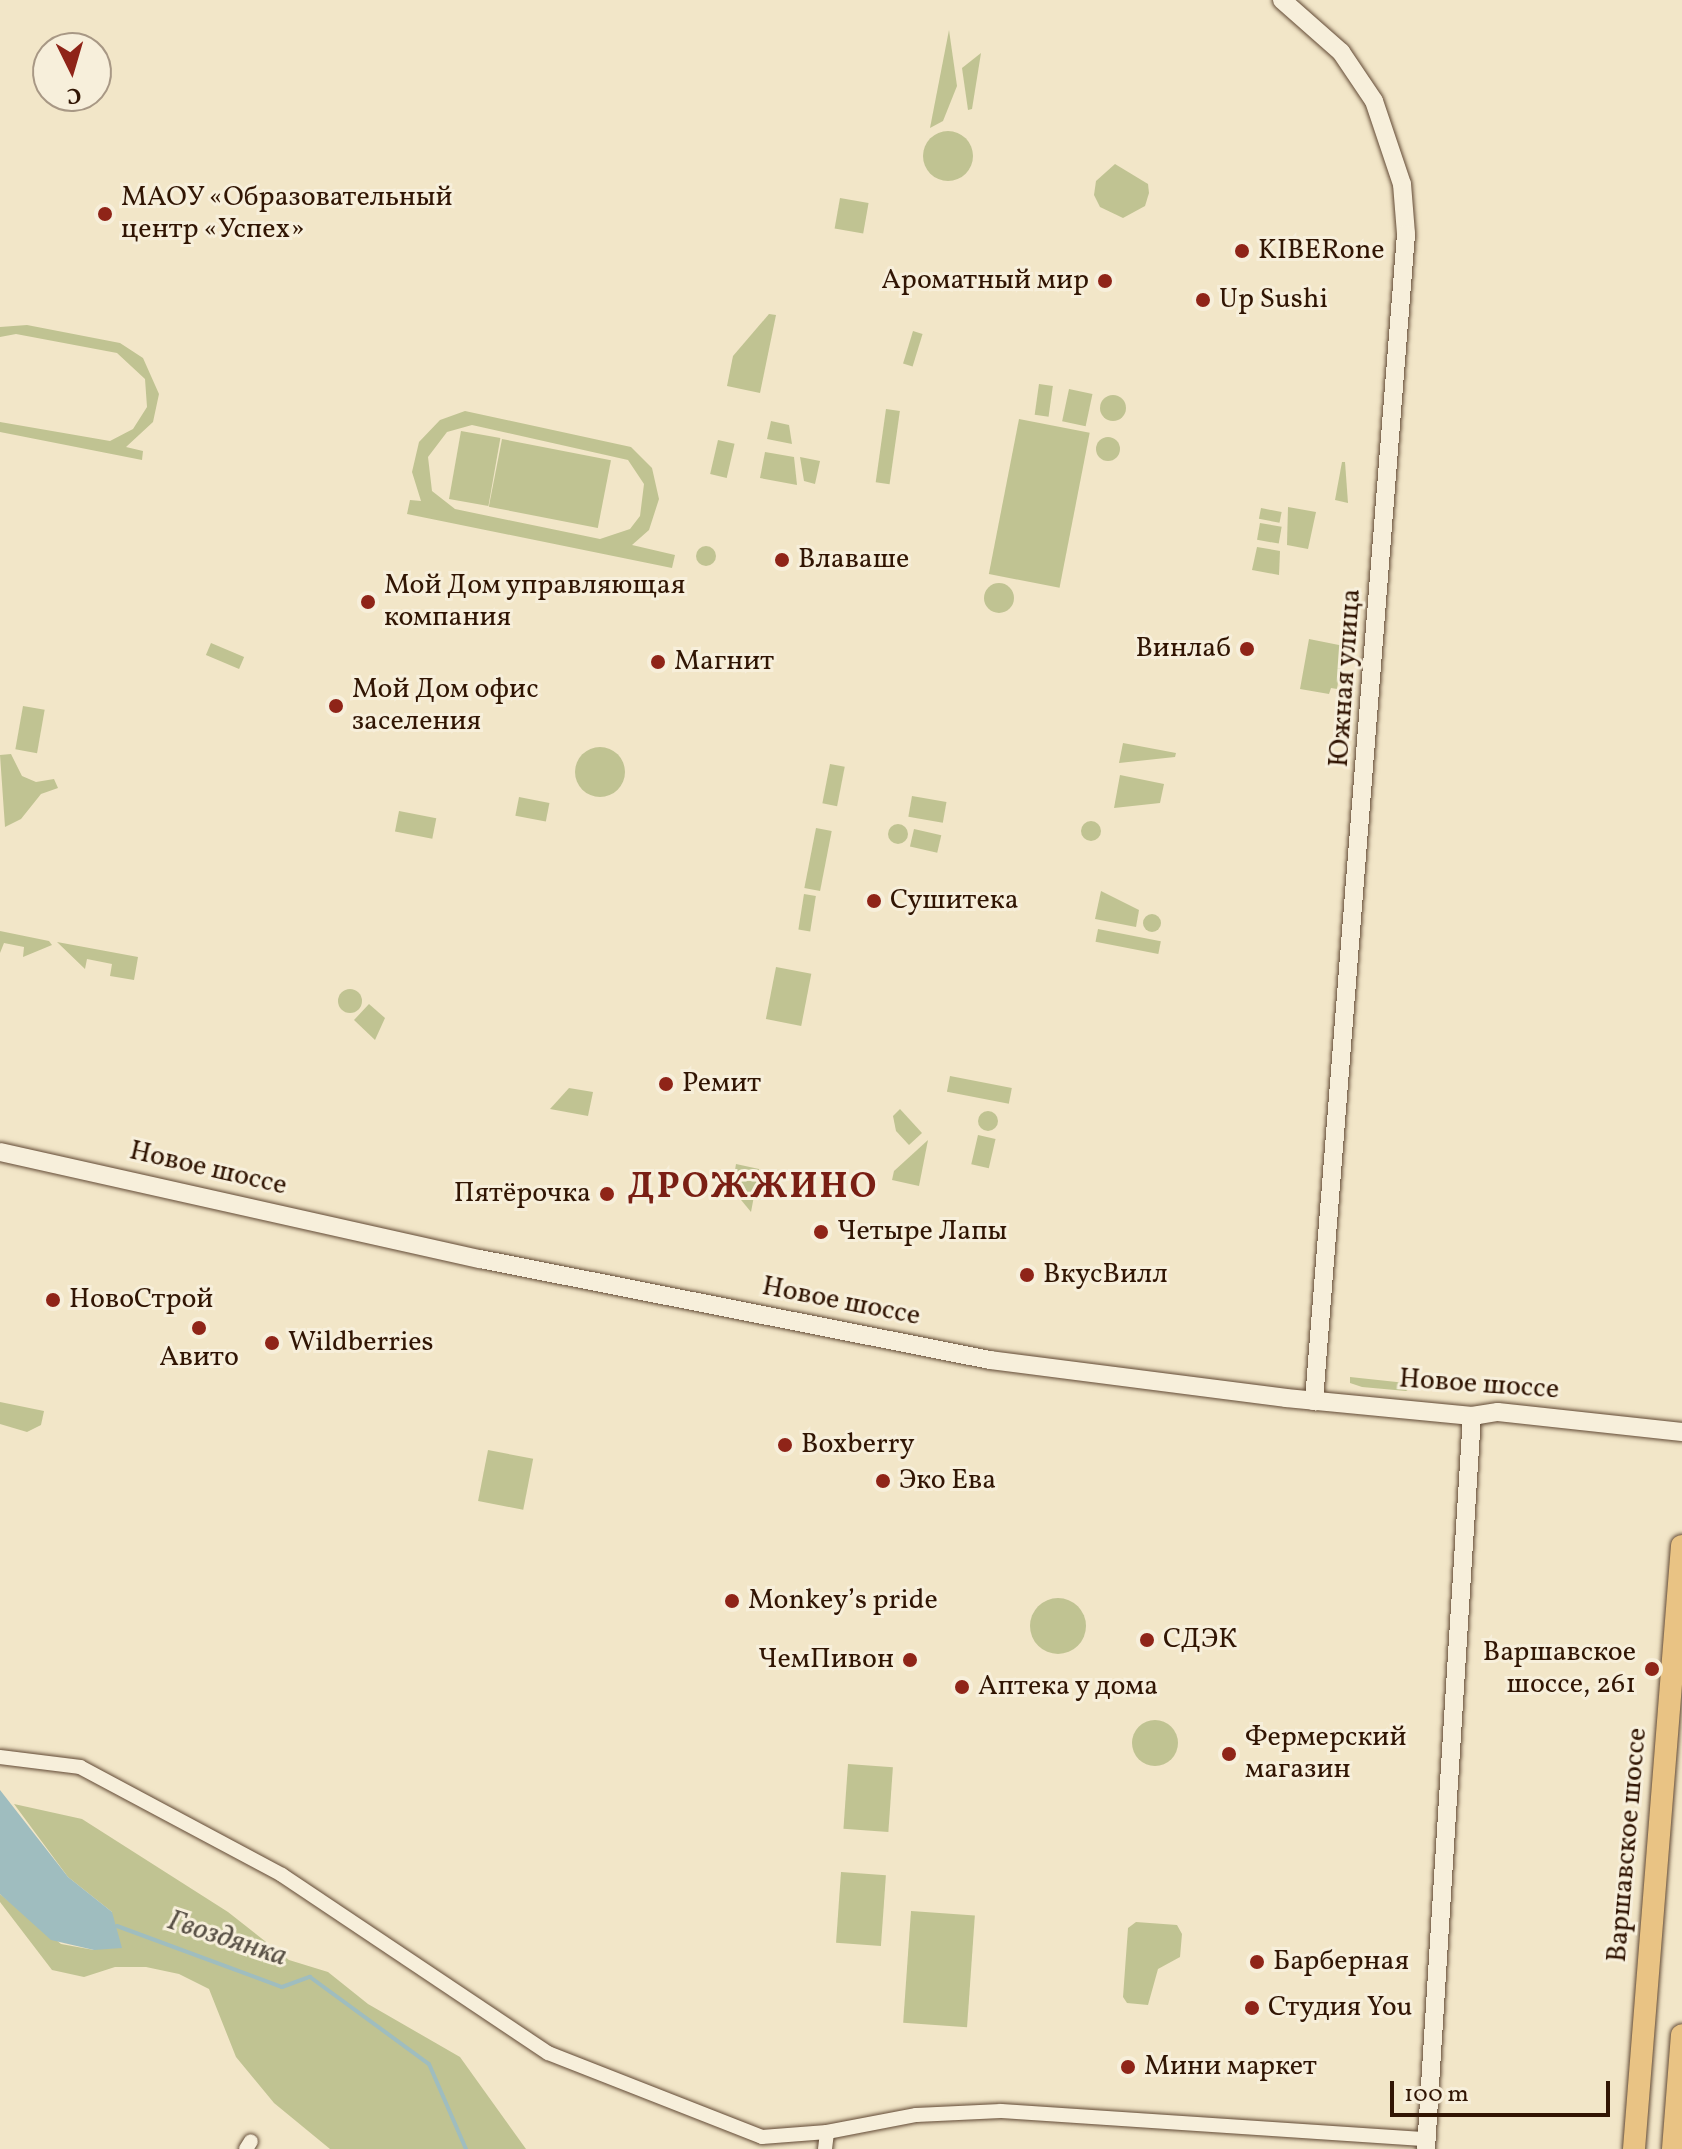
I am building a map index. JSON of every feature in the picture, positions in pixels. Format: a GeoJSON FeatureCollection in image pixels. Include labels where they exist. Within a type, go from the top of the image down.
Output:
{"type":"FeatureCollection","features":[{"type":"Feature","properties":{"kind":"main road","name":"Варшавское шоссе"},"geometry":{"type":"LineString","coordinates":[[1634,2149],[1682,1546]]}},
{"type":"Feature","properties":{"kind":"main road"},"geometry":{"type":"LineString","coordinates":[[1673,2149],[1682,2035]]}},
{"type":"Feature","properties":{"kind":"street","name":"Южная улица"},"geometry":{"type":"LineString","coordinates":[[1282,0],[1330,40],[1374,101],[1402,184],[1406,234],[1314,1401]]}},
{"type":"Feature","properties":{"kind":"street","name":"Новое шоссе"},"geometry":{"type":"LineString","coordinates":[[0,1152],[495,1262],[990,1360],[1314,1401],[1472,1416],[1498,1412],[1682,1432]]}},
{"type":"Feature","properties":{"kind":"street"},"geometry":{"type":"LineString","coordinates":[[0,1757],[80,1767],[282,1875],[548,2053],[762,2137],[827,2132],[916,2115],[1001,2111],[1427,2144],[1472,1416]]}},
{"type":"Feature","properties":{"kind":"street"},"geometry":{"type":"LineString","coordinates":[[825,2149],[827,2132]]}},
{"type":"Feature","properties":{"kind":"green space"},"geometry":{"type":"Polygon","coordinates":[[[949,30],[957,86],[943,121],[930,128],[949,30]]]}},
{"type":"Feature","properties":{"kind":"green space"},"geometry":{"type":"Polygon","coordinates":[[[981,53],[972,109],[968,110],[962,68],[981,53]]]}},
{"type":"Feature","properties":{"kind":"green space"},"geometry":{"type":"Polygon","coordinates":[[[948,131],[965,139],[973,156],[965,173],[948,181],[931,173],[923,156],[931,139],[948,131]]]}},
{"type":"Feature","properties":{"kind":"green space"},"geometry":{"type":"Polygon","coordinates":[[[1115,164],[1148,184],[1145,206],[1123,218],[1100,207],[1094,195],[1096,181],[1115,164]]]}},
{"type":"Feature","properties":{"kind":"green space"},"geometry":{"type":"Polygon","coordinates":[[[840,198],[869,203],[863,234],[835,229],[840,198]]]}},
{"type":"Feature","properties":{"kind":"green space"},"geometry":{"type":"Polygon","coordinates":[[[769,314],[776,315],[760,393],[727,386],[733,356],[769,314]]]}},
{"type":"Feature","properties":{"kind":"green space"},"geometry":{"type":"Polygon","coordinates":[[[27,325],[120,343],[143,358],[159,394],[153,422],[126,447],[143,451],[142,460],[0,432],[0,422],[110,441],[133,429],[147,407],[145,379],[117,353],[16,334],[0,337],[0,327],[27,325]]]}},
{"type":"Feature","properties":{"kind":"green space"},"geometry":{"type":"Polygon","coordinates":[[[913,331],[923,334],[913,366],[903,364],[913,331]]]}},
{"type":"Feature","properties":{"kind":"green space"},"geometry":{"type":"Polygon","coordinates":[[[1039,384],[1053,386],[1049,417],[1035,415],[1039,384]]]}},
{"type":"Feature","properties":{"kind":"green space"},"geometry":{"type":"Polygon","coordinates":[[[1069,389],[1092,394],[1086,426],[1062,421],[1069,389]]]}},
{"type":"Feature","properties":{"kind":"green space"},"geometry":{"type":"Polygon","coordinates":[[[1113,395],[1122,399],[1126,408],[1122,417],[1113,421],[1104,417],[1100,408],[1104,399],[1113,395]]]}},
{"type":"Feature","properties":{"kind":"green space"},"geometry":{"type":"Polygon","coordinates":[[[886,409],[900,411],[890,484],[876,482],[886,409]]]}},
{"type":"Feature","properties":{"kind":"green space"},"geometry":{"type":"Polygon","coordinates":[[[465,411],[631,447],[652,468],[659,499],[649,530],[632,545],[675,555],[672,568],[407,514],[410,500],[421,501],[412,472],[419,442],[440,420],[465,411]],[[472,425],[447,432],[428,457],[432,491],[455,509],[600,539],[630,529],[640,516],[644,484],[628,460],[472,425]]]}},
{"type":"Feature","properties":{"kind":"green space"},"geometry":{"type":"Polygon","coordinates":[[[1019,419],[1090,433],[1060,588],[989,574],[1019,419]]]}},
{"type":"Feature","properties":{"kind":"green space"},"geometry":{"type":"Polygon","coordinates":[[[771,421],[789,425],[792,444],[767,439],[771,421]]]}},
{"type":"Feature","properties":{"kind":"green space"},"geometry":{"type":"Polygon","coordinates":[[[461,431],[500,438],[488,506],[449,499],[461,431]]]}},
{"type":"Feature","properties":{"kind":"green space"},"geometry":{"type":"Polygon","coordinates":[[[1108,437],[1119,444],[1120,449],[1113,460],[1108,461],[1097,454],[1096,449],[1103,438],[1108,437]]]}},
{"type":"Feature","properties":{"kind":"green space"},"geometry":{"type":"Polygon","coordinates":[[[502,439],[611,460],[598,528],[489,507],[502,439]]]}},
{"type":"Feature","properties":{"kind":"green space"},"geometry":{"type":"Polygon","coordinates":[[[718,440],[735,444],[727,478],[710,474],[718,440]]]}},
{"type":"Feature","properties":{"kind":"green space"},"geometry":{"type":"Polygon","coordinates":[[[765,452],[794,457],[797,485],[760,478],[765,452]]]}},
{"type":"Feature","properties":{"kind":"green space"},"geometry":{"type":"Polygon","coordinates":[[[800,457],[820,461],[815,484],[804,481],[800,457]]]}},
{"type":"Feature","properties":{"kind":"green space"},"geometry":{"type":"Polygon","coordinates":[[[1342,462],[1345,462],[1348,503],[1335,500],[1342,462]]]}},
{"type":"Feature","properties":{"kind":"green space"},"geometry":{"type":"Polygon","coordinates":[[[1288,507],[1316,512],[1308,549],[1287,545],[1288,507]]]}},
{"type":"Feature","properties":{"kind":"green space"},"geometry":{"type":"Polygon","coordinates":[[[1261,508],[1282,512],[1280,523],[1259,519],[1261,508]]]}},
{"type":"Feature","properties":{"kind":"green space"},"geometry":{"type":"Polygon","coordinates":[[[1260,523],[1282,527],[1279,544],[1257,540],[1260,523]]]}},
{"type":"Feature","properties":{"kind":"green space"},"geometry":{"type":"Polygon","coordinates":[[[702,546],[710,546],[716,556],[710,566],[702,566],[696,560],[696,552],[702,546]]]}},
{"type":"Feature","properties":{"kind":"green space"},"geometry":{"type":"Polygon","coordinates":[[[1257,547],[1280,551],[1279,575],[1252,570],[1257,547]]]}},
{"type":"Feature","properties":{"kind":"green space"},"geometry":{"type":"Polygon","coordinates":[[[999,583],[1010,587],[1014,598],[1010,609],[999,613],[988,609],[984,598],[988,587],[999,583]]]}},
{"type":"Feature","properties":{"kind":"green space"},"geometry":{"type":"Polygon","coordinates":[[[1309,639],[1344,646],[1337,689],[1331,688],[1329,694],[1300,689],[1309,639]]]}},
{"type":"Feature","properties":{"kind":"green space"},"geometry":{"type":"Polygon","coordinates":[[[211,643],[244,657],[239,669],[206,655],[211,643]]]}},
{"type":"Feature","properties":{"kind":"green space"},"geometry":{"type":"Polygon","coordinates":[[[23,706],[45,710],[37,753],[15,749],[23,706]]]}},
{"type":"Feature","properties":{"kind":"green space"},"geometry":{"type":"Polygon","coordinates":[[[1123,743],[1176,753],[1175,757],[1119,763],[1123,743]]]}},
{"type":"Feature","properties":{"kind":"green space"},"geometry":{"type":"Polygon","coordinates":[[[600,747],[618,754],[625,772],[618,790],[600,797],[582,790],[575,772],[582,754],[600,747]]]}},
{"type":"Feature","properties":{"kind":"green space"},"geometry":{"type":"Polygon","coordinates":[[[11,754],[22,776],[36,782],[54,779],[58,788],[41,794],[21,819],[5,827],[0,755],[11,754]]]}},
{"type":"Feature","properties":{"kind":"green space"},"geometry":{"type":"Polygon","coordinates":[[[830,764],[845,767],[837,806],[822,803],[830,764]]]}},
{"type":"Feature","properties":{"kind":"green space"},"geometry":{"type":"Polygon","coordinates":[[[1120,775],[1164,784],[1160,803],[1114,808],[1120,775]]]}},
{"type":"Feature","properties":{"kind":"green space"},"geometry":{"type":"Polygon","coordinates":[[[912,796],[946,802],[943,823],[908,817],[912,796]]]}},
{"type":"Feature","properties":{"kind":"green space"},"geometry":{"type":"Polygon","coordinates":[[[519,797],[549,803],[546,822],[515,816],[519,797]]]}},
{"type":"Feature","properties":{"kind":"green space"},"geometry":{"type":"Polygon","coordinates":[[[399,811],[436,818],[432,839],[395,832],[399,811]]]}},
{"type":"Feature","properties":{"kind":"green space"},"geometry":{"type":"Polygon","coordinates":[[[1091,821],[1098,824],[1101,831],[1098,838],[1091,841],[1084,838],[1081,831],[1084,824],[1091,821]]]}},
{"type":"Feature","properties":{"kind":"green space"},"geometry":{"type":"Polygon","coordinates":[[[898,824],[905,827],[908,834],[905,841],[898,844],[891,841],[888,834],[891,827],[898,824]]]}},
{"type":"Feature","properties":{"kind":"green space"},"geometry":{"type":"Polygon","coordinates":[[[816,828],[832,831],[820,891],[804,888],[816,828]]]}},
{"type":"Feature","properties":{"kind":"green space"},"geometry":{"type":"Polygon","coordinates":[[[914,829],[941,835],[937,853],[910,847],[914,829]]]}},
{"type":"Feature","properties":{"kind":"green space"},"geometry":{"type":"Polygon","coordinates":[[[1101,891],[1139,910],[1136,927],[1095,919],[1101,891]]]}},
{"type":"Feature","properties":{"kind":"green space"},"geometry":{"type":"Polygon","coordinates":[[[804,894],[816,896],[810,931],[798,930],[804,894]]]}},
{"type":"Feature","properties":{"kind":"green space"},"geometry":{"type":"Polygon","coordinates":[[[1152,914],[1161,923],[1152,932],[1143,923],[1152,914]]]}},
{"type":"Feature","properties":{"kind":"green space"},"geometry":{"type":"Polygon","coordinates":[[[1098,929],[1161,941],[1158,954],[1096,942],[1098,929]]]}},
{"type":"Feature","properties":{"kind":"green space"},"geometry":{"type":"Polygon","coordinates":[[[0,931],[49,941],[52,945],[23,957],[24,947],[4,943],[0,953],[0,931]]]}},
{"type":"Feature","properties":{"kind":"green space"},"geometry":{"type":"Polygon","coordinates":[[[57,942],[138,957],[134,980],[110,976],[112,964],[87,959],[85,969],[57,942]]]}},
{"type":"Feature","properties":{"kind":"green space"},"geometry":{"type":"Polygon","coordinates":[[[776,967],[811,974],[801,1026],[766,1019],[776,967]]]}},
{"type":"Feature","properties":{"kind":"green space"},"geometry":{"type":"Polygon","coordinates":[[[350,989],[359,992],[362,1001],[359,1010],[350,1013],[341,1010],[338,1001],[341,992],[350,989]]]}},
{"type":"Feature","properties":{"kind":"green space"},"geometry":{"type":"Polygon","coordinates":[[[369,1004],[385,1018],[375,1040],[354,1020],[369,1004]]]}},
{"type":"Feature","properties":{"kind":"green space"},"geometry":{"type":"Polygon","coordinates":[[[950,1076],[1012,1088],[1009,1104],[947,1092],[950,1076]]]}},
{"type":"Feature","properties":{"kind":"green space"},"geometry":{"type":"Polygon","coordinates":[[[569,1088],[593,1092],[588,1116],[550,1109],[569,1088]]]}},
{"type":"Feature","properties":{"kind":"green space"},"geometry":{"type":"Polygon","coordinates":[[[900,1109],[922,1133],[909,1145],[896,1131],[893,1116],[900,1109]]]}},
{"type":"Feature","properties":{"kind":"green space"},"geometry":{"type":"Polygon","coordinates":[[[988,1111],[995,1114],[998,1121],[995,1128],[988,1131],[981,1128],[978,1121],[981,1114],[988,1111]]]}},
{"type":"Feature","properties":{"kind":"green space"},"geometry":{"type":"Polygon","coordinates":[[[978,1135],[996,1139],[989,1168],[971,1164],[978,1135]]]}},
{"type":"Feature","properties":{"kind":"green space"},"geometry":{"type":"Polygon","coordinates":[[[928,1140],[919,1186],[892,1180],[894,1171],[928,1140]]]}},
{"type":"Feature","properties":{"kind":"green space"},"geometry":{"type":"Polygon","coordinates":[[[736,1164],[759,1169],[751,1212],[732,1189],[736,1164]]]}},
{"type":"Feature","properties":{"kind":"green space"},"geometry":{"type":"Polygon","coordinates":[[[1350,1377],[1414,1386],[1406,1391],[1362,1387],[1350,1383],[1350,1377]]]}},
{"type":"Feature","properties":{"kind":"green space"},"geometry":{"type":"Polygon","coordinates":[[[0,1402],[44,1411],[41,1425],[27,1432],[0,1424],[0,1402]]]}},
{"type":"Feature","properties":{"kind":"green space"},"geometry":{"type":"Polygon","coordinates":[[[488,1450],[533,1459],[523,1510],[478,1501],[488,1450]]]}},
{"type":"Feature","properties":{"kind":"green space"},"geometry":{"type":"Polygon","coordinates":[[[1058,1598],[1078,1606],[1086,1626],[1078,1646],[1058,1654],[1038,1646],[1030,1626],[1038,1606],[1058,1598]]]}},
{"type":"Feature","properties":{"kind":"green space"},"geometry":{"type":"Polygon","coordinates":[[[1155,1720],[1171,1727],[1178,1743],[1171,1759],[1155,1766],[1139,1759],[1132,1743],[1139,1727],[1155,1720]]]}},
{"type":"Feature","properties":{"kind":"green space"},"geometry":{"type":"Polygon","coordinates":[[[848,1764],[893,1767],[888,1832],[843,1829],[848,1764]]]}},
{"type":"Feature","properties":{"kind":"green space"},"geometry":{"type":"Polygon","coordinates":[[[14,1804],[82,1819],[228,1912],[289,1960],[328,1972],[368,2004],[460,2057],[526,2149],[330,2149],[274,2103],[236,2057],[209,1989],[179,1974],[146,1967],[115,1967],[84,1977],[52,1970],[0,1902],[0,1894],[61,1944],[94,1950],[112,1912],[68,1877],[14,1804]]]}},
{"type":"Feature","properties":{"kind":"green space"},"geometry":{"type":"Polygon","coordinates":[[[841,1872],[886,1875],[881,1946],[836,1943],[841,1872]]]}},
{"type":"Feature","properties":{"kind":"green space"},"geometry":{"type":"Polygon","coordinates":[[[911,1911],[975,1915],[967,2027],[903,2023],[911,1911]]]}},
{"type":"Feature","properties":{"kind":"green space"},"geometry":{"type":"Polygon","coordinates":[[[1136,1922],[1177,1925],[1182,1934],[1180,1957],[1158,1969],[1148,2005],[1127,2003],[1123,1997],[1128,1928],[1136,1922]]]}},
{"type":"Feature","properties":{"kind":"water"},"geometry":{"type":"Polygon","coordinates":[[[0,1790],[68,1877],[112,1912],[122,1948],[94,1950],[51,1940],[0,1894],[0,1790]]]}},
{"type":"Feature","properties":{"kind":"waterway","name":"Гвоздянка"},"geometry":{"type":"LineString","coordinates":[[117,1926],[282,1987],[310,1977],[429,2064],[466,2149]]}},
{"type":"Feature","properties":{"kind":"place","name":"МАОУ «Образовательный центр «Успех»"},"geometry":{"type":"Point","coordinates":[105,214]}},
{"type":"Feature","properties":{"kind":"place","name":"KIBERone"},"geometry":{"type":"Point","coordinates":[1242,251]}},
{"type":"Feature","properties":{"kind":"place","name":"Ароматный мир"},"geometry":{"type":"Point","coordinates":[1105,281]}},
{"type":"Feature","properties":{"kind":"place","name":"Up Sushi"},"geometry":{"type":"Point","coordinates":[1203,300]}},
{"type":"Feature","properties":{"kind":"place","name":"Влаваше"},"geometry":{"type":"Point","coordinates":[782,560]}},
{"type":"Feature","properties":{"kind":"place","name":"Мой Дом управляющая компания"},"geometry":{"type":"Point","coordinates":[368,602]}},
{"type":"Feature","properties":{"kind":"place","name":"Винлаб"},"geometry":{"type":"Point","coordinates":[1247,649]}},
{"type":"Feature","properties":{"kind":"place","name":"Магнит"},"geometry":{"type":"Point","coordinates":[658,662]}},
{"type":"Feature","properties":{"kind":"place","name":"Мой Дом офис заселения"},"geometry":{"type":"Point","coordinates":[336,706]}},
{"type":"Feature","properties":{"kind":"place","name":"Сушитека"},"geometry":{"type":"Point","coordinates":[874,901]}},
{"type":"Feature","properties":{"kind":"place","name":"Ремит"},"geometry":{"type":"Point","coordinates":[666,1084]}},
{"type":"Feature","properties":{"kind":"place","name":"Пятёрочка"},"geometry":{"type":"Point","coordinates":[607,1194]}},
{"type":"Feature","properties":{"kind":"place","name":"Четыре Лапы"},"geometry":{"type":"Point","coordinates":[821,1232]}},
{"type":"Feature","properties":{"kind":"place","name":"ВкусВилл"},"geometry":{"type":"Point","coordinates":[1027,1275]}},
{"type":"Feature","properties":{"kind":"place","name":"НовоСтрой"},"geometry":{"type":"Point","coordinates":[53,1300]}},
{"type":"Feature","properties":{"kind":"place","name":"Авито"},"geometry":{"type":"Point","coordinates":[199,1328]}},
{"type":"Feature","properties":{"kind":"place","name":"Wildberries"},"geometry":{"type":"Point","coordinates":[272,1343]}},
{"type":"Feature","properties":{"kind":"place","name":"Boxberry"},"geometry":{"type":"Point","coordinates":[785,1445]}},
{"type":"Feature","properties":{"kind":"place","name":"Эко Ева"},"geometry":{"type":"Point","coordinates":[883,1481]}},
{"type":"Feature","properties":{"kind":"place","name":"Monkey’s pride"},"geometry":{"type":"Point","coordinates":[732,1601]}},
{"type":"Feature","properties":{"kind":"place","name":"СДЭК"},"geometry":{"type":"Point","coordinates":[1147,1640]}},
{"type":"Feature","properties":{"kind":"place","name":"ЧемПивон"},"geometry":{"type":"Point","coordinates":[910,1660]}},
{"type":"Feature","properties":{"kind":"place","name":"Варшавское шоссе, 261"},"geometry":{"type":"Point","coordinates":[1652,1669]}},
{"type":"Feature","properties":{"kind":"place","name":"Аптека у дома"},"geometry":{"type":"Point","coordinates":[962,1687]}},
{"type":"Feature","properties":{"kind":"place","name":"Фермерский магазин"},"geometry":{"type":"Point","coordinates":[1229,1754]}},
{"type":"Feature","properties":{"kind":"place","name":"Барберная"},"geometry":{"type":"Point","coordinates":[1257,1962]}},
{"type":"Feature","properties":{"kind":"place","name":"Студия You"},"geometry":{"type":"Point","coordinates":[1252,2008]}},
{"type":"Feature","properties":{"kind":"place","name":"Мини маркет"},"geometry":{"type":"Point","coordinates":[1128,2067]}},
{"type":"Feature","properties":{"kind":"district","name":"ДРОЖЖИНО"},"geometry":{"type":"Point","coordinates":[753,1189]}}]}
